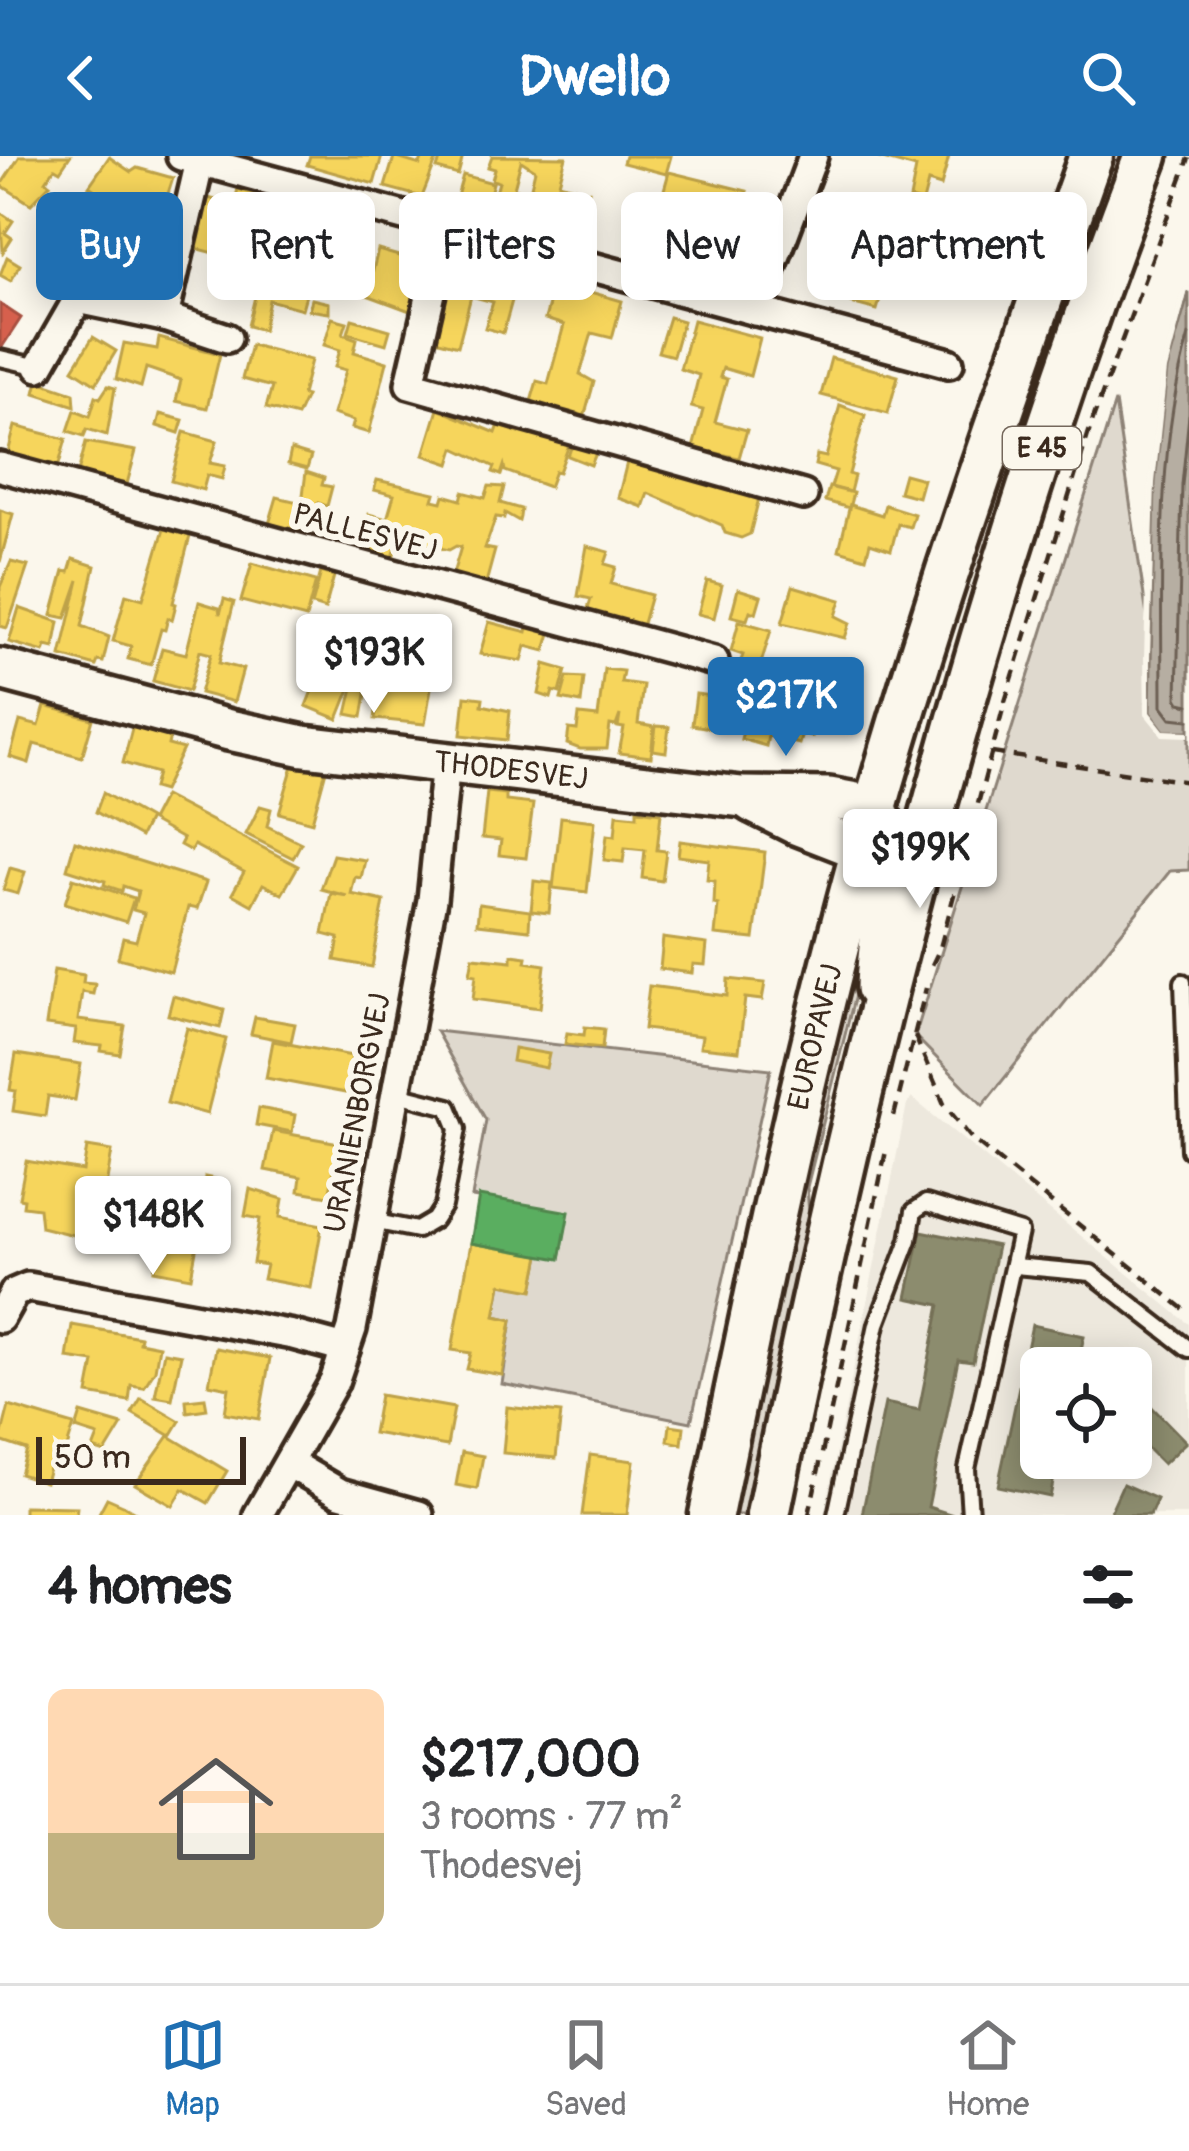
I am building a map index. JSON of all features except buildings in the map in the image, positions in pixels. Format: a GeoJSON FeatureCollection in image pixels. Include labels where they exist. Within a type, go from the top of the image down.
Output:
{"type":"FeatureCollection","features":[{"type":"Feature","properties":{"kind":"main road","name":"EUROPAVEJ"},"geometry":{"type":"LineString","coordinates":[[768,1515],[814,1287],[895,1033],[889,860],[877,807],[1005,399],[1091,156]]}},
{"type":"Feature","properties":{"kind":"main road","name":"EUROPAVEJ"},"geometry":{"type":"LineString","coordinates":[[711,1515],[772,1232],[889,860],[1147,156]]}},
{"type":"Feature","properties":{"kind":"main road","name":"THODESVEJ"},"geometry":{"type":"LineString","coordinates":[[0,669],[304,746],[742,797],[829,798],[877,807]]}},
{"type":"Feature","properties":{"kind":"main road","name":"THODESVEJ"},"geometry":{"type":"LineString","coordinates":[[742,797],[889,860]]}},
{"type":"Feature","properties":{"kind":"street"},"geometry":{"type":"LineString","coordinates":[[754,311],[813,156]]}},
{"type":"Feature","properties":{"kind":"street"},"geometry":{"type":"LineString","coordinates":[[164,316],[191,159],[399,215]]}},
{"type":"Feature","properties":{"kind":"street"},"geometry":{"type":"LineString","coordinates":[[597,269],[949,363]]}},
{"type":"Feature","properties":{"kind":"street"},"geometry":{"type":"LineString","coordinates":[[39,367],[78,299],[164,316],[227,338]]}},
{"type":"Feature","properties":{"kind":"street"},"geometry":{"type":"LineString","coordinates":[[429,300],[410,384],[803,495]]}},
{"type":"Feature","properties":{"kind":"street","name":"PALLESVEJ"},"geometry":{"type":"LineString","coordinates":[[0,467],[714,661]]}},
{"type":"Feature","properties":{"kind":"street","name":"URANIENBORGVEJ"},"geometry":{"type":"LineString","coordinates":[[258,1515],[334,1382],[345,1349],[431,900],[446,762]]}},
{"type":"Feature","properties":{"kind":"street"},"geometry":{"type":"LineString","coordinates":[[0,1318],[14,1293],[28,1287],[293,1335],[345,1349]]}},
{"type":"Feature","properties":{"kind":"street"},"geometry":{"type":"LineString","coordinates":[[289,1463],[340,1493],[419,1515]]}},
{"type":"Feature","properties":{"kind":"lane"},"geometry":{"type":"LineString","coordinates":[[0,358],[39,367]]}},
{"type":"Feature","properties":{"kind":"lane"},"geometry":{"type":"LineString","coordinates":[[1183,982],[1189,1150]]}},
{"type":"Feature","properties":{"kind":"lane"},"geometry":{"type":"LineString","coordinates":[[370,1220],[417,1230],[434,1220],[443,1206],[458,1129],[448,1107],[394,1093]]}},
{"type":"Feature","properties":{"kind":"lane"},"geometry":{"type":"LineString","coordinates":[[836,1515],[877,1324],[909,1240],[914,1211],[926,1203],[1020,1232],[967,1469],[970,1515]]}},
{"type":"Feature","properties":{"kind":"lane"},"geometry":{"type":"LineString","coordinates":[[1015,1266],[1091,1273],[1189,1349]]}},
{"type":"Feature","properties":{"kind":"path"},"geometry":{"type":"LineString","coordinates":[[894,1118],[895,1033],[940,948],[992,753],[1093,419],[1189,158]]}},
{"type":"Feature","properties":{"kind":"path"},"geometry":{"type":"LineString","coordinates":[[992,753],[1189,782]]}},
{"type":"Feature","properties":{"kind":"path"},"geometry":{"type":"LineString","coordinates":[[895,1033],[972,1139],[1189,1313]]}},
{"type":"Feature","properties":{"kind":"path"},"geometry":{"type":"LineString","coordinates":[[809,1515],[889,1138]]}},
{"type":"Feature","properties":{"kind":"shaded area"},"geometry":{"type":"Polygon","coordinates":[[[1115,402],[1164,730],[1189,734],[1189,870],[1170,871],[983,1105],[915,1036],[1115,402]]]}},
{"type":"Feature","properties":{"kind":"shaded area"},"geometry":{"type":"Polygon","coordinates":[[[870,897],[868,943],[807,1187],[810,1228],[750,1515],[726,1515],[753,1381],[870,897]]]}},
{"type":"Feature","properties":{"kind":"shaded area"},"geometry":{"type":"Polygon","coordinates":[[[436,1031],[771,1069],[691,1422],[502,1384],[512,1320],[495,1316],[501,1284],[533,1289],[540,1255],[560,1258],[568,1213],[472,1197],[486,1120],[436,1031]]]}},
{"type":"Feature","properties":{"kind":"shaded area"},"geometry":{"type":"Polygon","coordinates":[[[912,1098],[1189,1324],[1189,1515],[824,1515],[907,1104],[912,1098]]]}},
{"type":"Feature","properties":{"kind":"water"},"geometry":{"type":"Polygon","coordinates":[[[1189,292],[1189,731],[1164,731],[1150,712],[1155,483],[1167,370],[1189,292]]]}},
{"type":"Feature","properties":{"kind":"pier"},"geometry":{"type":"Polygon","coordinates":[[[1189,286],[1167,370],[1155,483],[1150,712],[1164,730],[1189,731],[1189,737],[1162,736],[1145,715],[1144,658],[1149,483],[1161,369],[1183,290],[1189,286]]]}}]}
